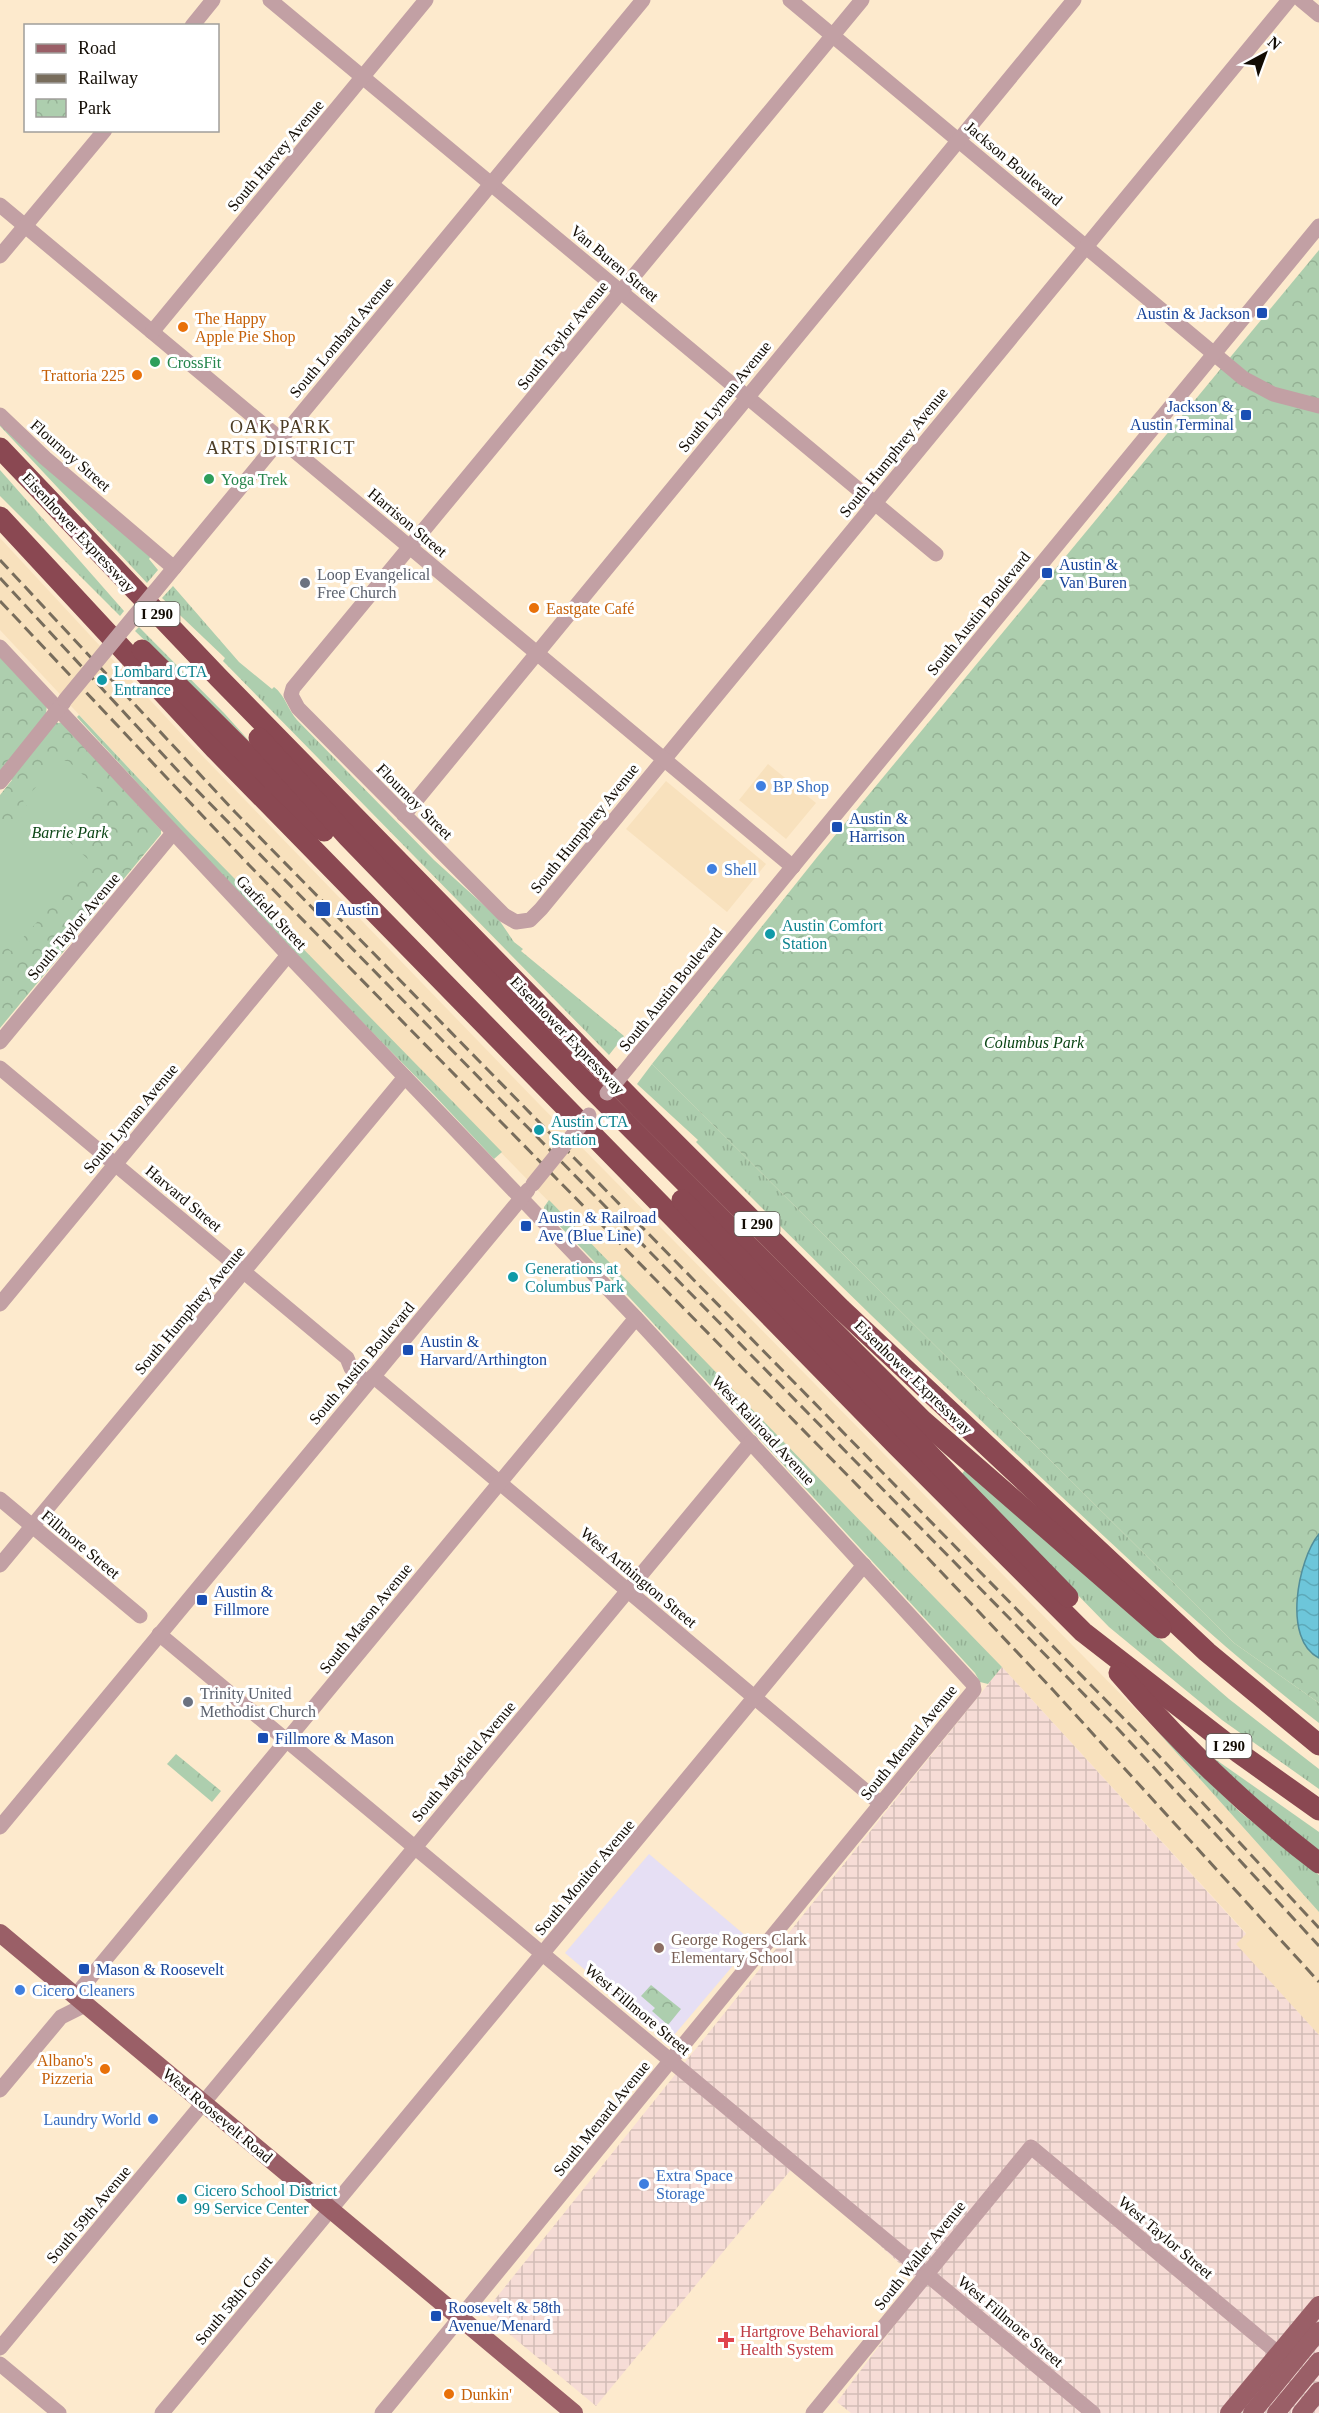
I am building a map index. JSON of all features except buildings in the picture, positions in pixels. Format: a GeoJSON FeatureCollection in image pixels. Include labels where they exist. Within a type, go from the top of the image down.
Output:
{"type":"FeatureCollection","features":[{"type":"Feature","properties":{"kind":"highway","name":"Eisenhower Expressway"},"geometry":{"type":"LineString","coordinates":[[0,448],[219,678],[640,1108],[841,1309],[1207,1652],[1319,1745]]}},
{"type":"Feature","properties":{"kind":"highway","name":"I 290"},"geometry":{"type":"LineString","coordinates":[[0,517],[266,801],[896,1445],[1083,1632],[1239,1753],[1319,1810]]}},
{"type":"Feature","properties":{"kind":"highway"},"geometry":{"type":"LineString","coordinates":[[71,594],[130,639],[156,664],[598,1104],[922,1420],[1233,1691],[1291,1737],[1319,1752]]}},
{"type":"Feature","properties":{"kind":"highway"},"geometry":{"type":"LineString","coordinates":[[219,678],[258,737],[348,837],[598,1104],[1098,1627],[1141,1679]]}},
{"type":"Feature","properties":{"kind":"highway"},"geometry":{"type":"LineString","coordinates":[[1083,1632],[1140,1698],[1230,1789],[1276,1830],[1319,1863]]}},
{"type":"Feature","properties":{"kind":"highway"},"geometry":{"type":"LineString","coordinates":[[1289,1720],[1319,1733]]}},
{"type":"Feature","properties":{"kind":"main road","name":"West Roosevelt Road"},"geometry":{"type":"LineString","coordinates":[[0,1933],[574,2413]]}},
{"type":"Feature","properties":{"kind":"main road"},"geometry":{"type":"LineString","coordinates":[[1229,2413],[1319,2306]]}},
{"type":"Feature","properties":{"kind":"main road"},"geometry":{"type":"LineString","coordinates":[[1252,2413],[1319,2331]]}},
{"type":"Feature","properties":{"kind":"main road"},"geometry":{"type":"LineString","coordinates":[[1276,2413],[1319,2361]]}},
{"type":"Feature","properties":{"kind":"main road"},"geometry":{"type":"LineString","coordinates":[[1301,2413],[1319,2391]]}},
{"type":"Feature","properties":{"kind":"street"},"geometry":{"type":"LineString","coordinates":[[194,24],[213,0]]}},
{"type":"Feature","properties":{"kind":"street","name":"Van Buren Street"},"geometry":{"type":"LineString","coordinates":[[270,0],[936,554]]}},
{"type":"Feature","properties":{"kind":"street","name":"South Harvey Avenue"},"geometry":{"type":"LineString","coordinates":[[152,332],[426,0]]}},
{"type":"Feature","properties":{"kind":"street","name":"South Lombard Avenue"},"geometry":{"type":"LineString","coordinates":[[0,782],[643,0]]}},
{"type":"Feature","properties":{"kind":"street","name":"Jackson Boulevard"},"geometry":{"type":"LineString","coordinates":[[790,0],[1214,355],[1257,387],[1291,400],[1319,406]]}},
{"type":"Feature","properties":{"kind":"street","name":"South Taylor Avenue"},"geometry":{"type":"LineString","coordinates":[[291,695],[297,683],[862,0]]}},
{"type":"Feature","properties":{"kind":"street","name":"South Lyman Avenue"},"geometry":{"type":"LineString","coordinates":[[404,815],[1074,0]]}},
{"type":"Feature","properties":{"kind":"street","name":"South Humphrey Avenue"},"geometry":{"type":"LineString","coordinates":[[522,923],[530,920],[541,909],[1289,0]]}},
{"type":"Feature","properties":{"kind":"street"},"geometry":{"type":"LineString","coordinates":[[1301,0],[1319,15]]}},
{"type":"Feature","properties":{"kind":"street"},"geometry":{"type":"LineString","coordinates":[[0,256],[103,132]]}},
{"type":"Feature","properties":{"kind":"street","name":"Harrison Street"},"geometry":{"type":"LineString","coordinates":[[0,205],[793,867]]}},
{"type":"Feature","properties":{"kind":"street","name":"South Austin Boulevard"},"geometry":{"type":"LineString","coordinates":[[0,1827],[522,1198],[1319,226]]}},
{"type":"Feature","properties":{"kind":"street","name":"Flournoy Street"},"geometry":{"type":"LineString","coordinates":[[0,415],[45,458],[174,568]]}},
{"type":"Feature","properties":{"kind":"street","name":"Garfield Street"},"geometry":{"type":"LineString","coordinates":[[0,647],[62,704],[173,833],[522,1198]]}},
{"type":"Feature","properties":{"kind":"street","name":"Flournoy Street"},"geometry":{"type":"LineString","coordinates":[[291,695],[298,708],[504,915],[510,920],[522,923]]}},
{"type":"Feature","properties":{"kind":"street","name":"South Taylor Avenue"},"geometry":{"type":"LineString","coordinates":[[0,1042],[173,833]]}},
{"type":"Feature","properties":{"kind":"street","name":"South Lyman Avenue"},"geometry":{"type":"LineString","coordinates":[[0,1304],[288,955]]}},
{"type":"Feature","properties":{"kind":"street","name":"Harvard Street"},"geometry":{"type":"LineString","coordinates":[[0,1068],[347,1358],[351,1368],[370,1380]]}},
{"type":"Feature","properties":{"kind":"street","name":"South Humphrey Avenue"},"geometry":{"type":"LineString","coordinates":[[0,1565],[405,1077]]}},
{"type":"Feature","properties":{"kind":"street","name":"West Railroad Avenue"},"geometry":{"type":"LineString","coordinates":[[522,1198],[968,1677],[974,1690]]}},
{"type":"Feature","properties":{"kind":"street","name":"South Mason Avenue"},"geometry":{"type":"LineString","coordinates":[[0,2090],[62,2017],[80,2000],[288,1741],[636,1318]]}},
{"type":"Feature","properties":{"kind":"street","name":"West Arthington Street"},"geometry":{"type":"LineString","coordinates":[[370,1380],[500,1483],[880,1804]]}},
{"type":"Feature","properties":{"kind":"street","name":"South Mayfield Avenue"},"geometry":{"type":"LineString","coordinates":[[204,2104],[751,1442]]}},
{"type":"Feature","properties":{"kind":"street","name":"Fillmore Street"},"geometry":{"type":"LineString","coordinates":[[0,1499],[140,1616]]}},
{"type":"Feature","properties":{"kind":"street","name":"South Monitor Avenue"},"geometry":{"type":"LineString","coordinates":[[331,2210],[864,1565]]}},
{"type":"Feature","properties":{"kind":"street","name":"West Fillmore Street"},"geometry":{"type":"LineString","coordinates":[[159,1634],[1093,2413]]}},
{"type":"Feature","properties":{"kind":"street","name":"South Menard Avenue"},"geometry":{"type":"LineString","coordinates":[[382,2413],[974,1690]]}},
{"type":"Feature","properties":{"kind":"street","name":"South 59th Avenue"},"geometry":{"type":"LineString","coordinates":[[0,2348],[204,2104]]}},
{"type":"Feature","properties":{"kind":"street","name":"South Waller Avenue"},"geometry":{"type":"LineString","coordinates":[[813,2413],[1031,2147]]}},
{"type":"Feature","properties":{"kind":"street","name":"West Taylor Street"},"geometry":{"type":"LineString","coordinates":[[1031,2147],[1279,2354]]}},
{"type":"Feature","properties":{"kind":"street","name":"South 58th Court"},"geometry":{"type":"LineString","coordinates":[[162,2413],[331,2210]]}},
{"type":"Feature","properties":{"kind":"street"},"geometry":{"type":"LineString","coordinates":[[0,2364],[59,2413]]}},
{"type":"Feature","properties":{"kind":"shaded area"},"geometry":{"type":"Polygon","coordinates":[[[0,538],[189,742],[540,1105],[1157,1731],[1319,1912],[1319,2035],[1235,1944],[1246,1933],[1002,1667],[185,828],[0,630],[0,538]]]}},
{"type":"Feature","properties":{"kind":"shaded area"},"geometry":{"type":"Polygon","coordinates":[[[768,764],[816,803],[786,839],[739,800],[768,764]]]}},
{"type":"Feature","properties":{"kind":"shaded area"},"geometry":{"type":"Polygon","coordinates":[[[666,781],[766,864],[727,912],[626,829],[666,781]]]}},
{"type":"Feature","properties":{"kind":"shaded area"},"geometry":{"type":"Polygon","coordinates":[[[1002,1667],[1246,1934],[1236,1944],[1319,2035],[1319,2413],[851,2413],[837,2402],[924,2286],[794,2166],[596,2406],[484,2313],[1002,1667]]]}},
{"type":"Feature","properties":{"kind":"shaded area","name":"George Rogers Clark Elementary School"},"geometry":{"type":"Polygon","coordinates":[[[649,1854],[753,1942],[669,2041],[565,1953],[649,1854]]]}},
{"type":"Feature","properties":{"kind":"green space","name":"Columbus Park"},"geometry":{"type":"Polygon","coordinates":[[[1319,250],[1319,1703],[1234,1643],[652,1064],[818,856],[1319,250]]]}},
{"type":"Feature","properties":{"kind":"green space"},"geometry":{"type":"Polygon","coordinates":[[[0,423],[151,556],[149,559],[158,570],[147,583],[0,426],[0,423]]]}},
{"type":"Feature","properties":{"kind":"green space"},"geometry":{"type":"Polygon","coordinates":[[[0,470],[124,611],[120,616],[0,496],[0,470]]]}},
{"type":"Feature","properties":{"kind":"green space"},"geometry":{"type":"Polygon","coordinates":[[[173,586],[239,662],[272,689],[274,687],[278,690],[297,720],[434,860],[497,917],[514,942],[523,949],[521,951],[624,1036],[609,1055],[223,661],[225,658],[162,598],[173,586]]]}},
{"type":"Feature","properties":{"kind":"green space"},"geometry":{"type":"Polygon","coordinates":[[[139,627],[224,713],[252,744],[135,631],[139,627]]]}},
{"type":"Feature","properties":{"kind":"green space","name":"Barrie Park"},"geometry":{"type":"Polygon","coordinates":[[[0,651],[47,704],[46,714],[58,723],[62,722],[161,830],[161,834],[0,1028],[0,795],[12,780],[0,770],[0,651]]]}},
{"type":"Feature","properties":{"kind":"green space"},"geometry":{"type":"Polygon","coordinates":[[[79,715],[185,828],[502,1152],[494,1159],[279,938],[77,717],[79,715]]]}},
{"type":"Feature","properties":{"kind":"green space"},"geometry":{"type":"Polygon","coordinates":[[[60,761],[68,761],[108,798],[96,812],[82,821],[66,824],[48,822],[91,862],[11,951],[0,941],[0,840],[29,809],[23,801],[60,761]]]}},
{"type":"Feature","properties":{"kind":"green space"},"geometry":{"type":"Polygon","coordinates":[[[652,1064],[1234,1643],[1319,1703],[1319,1723],[1214,1636],[1047,1483],[870,1314],[696,1142],[698,1140],[637,1084],[652,1064]]]}},
{"type":"Feature","properties":{"kind":"green space"},"geometry":{"type":"Polygon","coordinates":[[[549,1200],[1002,1667],[988,1684],[980,1682],[975,1673],[629,1297],[545,1211],[544,1207],[549,1200]]]}},
{"type":"Feature","properties":{"kind":"green space"},"geometry":{"type":"Polygon","coordinates":[[[965,1470],[1229,1699],[1319,1769],[1319,1789],[1222,1720],[1109,1627],[961,1475],[965,1470]]]}},
{"type":"Feature","properties":{"kind":"green space"},"geometry":{"type":"Polygon","coordinates":[[[1157,1731],[1240,1812],[1319,1875],[1319,1912],[1157,1731]]]}},
{"type":"Feature","properties":{"kind":"green space"},"geometry":{"type":"Polygon","coordinates":[[[176,1754],[221,1791],[212,1802],[167,1764],[176,1754]]]}},
{"type":"Feature","properties":{"kind":"green space"},"geometry":{"type":"Polygon","coordinates":[[[1215,1759],[1319,1832],[1319,1852],[1213,1763],[1215,1759]]]}},
{"type":"Feature","properties":{"kind":"green space"},"geometry":{"type":"Polygon","coordinates":[[[651,1985],[681,2009],[668,2025],[652,2011],[655,2008],[641,1996],[651,1985]]]}},
{"type":"Feature","properties":{"kind":"water"},"geometry":{"type":"Polygon","coordinates":[[[1319,1534],[1319,1658],[1308,1649],[1300,1635],[1297,1599],[1305,1561],[1319,1534]]]}},
{"type":"Feature","properties":{"kind":"railway"},"geometry":{"type":"LineString","coordinates":[[0,560],[235,812],[1136,1731],[1319,1928]]}},
{"type":"Feature","properties":{"kind":"railway"},"geometry":{"type":"LineString","coordinates":[[0,578],[179,772],[1119,1730],[1319,1946]]}},
{"type":"Feature","properties":{"kind":"railway"},"geometry":{"type":"LineString","coordinates":[[0,601],[249,865],[908,1537],[1053,1690],[1319,1982]]}},
{"type":"Feature","properties":{"kind":"place","name":"Austin & Jackson"},"geometry":{"type":"Point","coordinates":[1262,313]}},
{"type":"Feature","properties":{"kind":"place","name":"The Happy Apple Pie Shop"},"geometry":{"type":"Point","coordinates":[183,327]}},
{"type":"Feature","properties":{"kind":"place","name":"CrossFit"},"geometry":{"type":"Point","coordinates":[155,362]}},
{"type":"Feature","properties":{"kind":"place","name":"Trattoria 225"},"geometry":{"type":"Point","coordinates":[137,375]}},
{"type":"Feature","properties":{"kind":"place","name":"Jackson & Austin Terminal"},"geometry":{"type":"Point","coordinates":[1246,415]}},
{"type":"Feature","properties":{"kind":"place","name":"Yoga Trek"},"geometry":{"type":"Point","coordinates":[209,479]}},
{"type":"Feature","properties":{"kind":"place","name":"Austin & Van Buren"},"geometry":{"type":"Point","coordinates":[1047,573]}},
{"type":"Feature","properties":{"kind":"place","name":"Loop Evangelical Free Church"},"geometry":{"type":"Point","coordinates":[305,583]}},
{"type":"Feature","properties":{"kind":"place","name":"Eastgate Café"},"geometry":{"type":"Point","coordinates":[534,608]}},
{"type":"Feature","properties":{"kind":"place","name":"Lombard CTA Entrance"},"geometry":{"type":"Point","coordinates":[102,680]}},
{"type":"Feature","properties":{"kind":"place","name":"BP Shop"},"geometry":{"type":"Point","coordinates":[761,786]}},
{"type":"Feature","properties":{"kind":"place","name":"Austin & Harrison"},"geometry":{"type":"Point","coordinates":[837,827]}},
{"type":"Feature","properties":{"kind":"place","name":"Shell"},"geometry":{"type":"Point","coordinates":[712,869]}},
{"type":"Feature","properties":{"kind":"place","name":"Austin"},"geometry":{"type":"Point","coordinates":[323,909]}},
{"type":"Feature","properties":{"kind":"place","name":"Austin Comfort Station"},"geometry":{"type":"Point","coordinates":[770,934]}},
{"type":"Feature","properties":{"kind":"place","name":"Austin CTA Station"},"geometry":{"type":"Point","coordinates":[539,1130]}},
{"type":"Feature","properties":{"kind":"place","name":"Austin & Railroad Ave (Blue Line)"},"geometry":{"type":"Point","coordinates":[526,1226]}},
{"type":"Feature","properties":{"kind":"place","name":"Generations at Columbus Park"},"geometry":{"type":"Point","coordinates":[513,1277]}},
{"type":"Feature","properties":{"kind":"place","name":"Austin & Harvard/Arthington"},"geometry":{"type":"Point","coordinates":[408,1350]}},
{"type":"Feature","properties":{"kind":"place","name":"Austin & Fillmore"},"geometry":{"type":"Point","coordinates":[202,1600]}},
{"type":"Feature","properties":{"kind":"place","name":"Trinity United Methodist Church"},"geometry":{"type":"Point","coordinates":[188,1702]}},
{"type":"Feature","properties":{"kind":"place","name":"Fillmore & Mason"},"geometry":{"type":"Point","coordinates":[263,1738]}},
{"type":"Feature","properties":{"kind":"place","name":"George Rogers Clark Elementary School"},"geometry":{"type":"Point","coordinates":[659,1948]}},
{"type":"Feature","properties":{"kind":"place","name":"Mason & Roosevelt"},"geometry":{"type":"Point","coordinates":[84,1969]}},
{"type":"Feature","properties":{"kind":"place","name":"Cicero Cleaners"},"geometry":{"type":"Point","coordinates":[20,1990]}},
{"type":"Feature","properties":{"kind":"place","name":"Albano's Pizzeria"},"geometry":{"type":"Point","coordinates":[105,2069]}},
{"type":"Feature","properties":{"kind":"place","name":"Laundry World"},"geometry":{"type":"Point","coordinates":[153,2119]}},
{"type":"Feature","properties":{"kind":"place","name":"Extra Space Storage"},"geometry":{"type":"Point","coordinates":[644,2184]}},
{"type":"Feature","properties":{"kind":"place","name":"Cicero School District 99 Service Center"},"geometry":{"type":"Point","coordinates":[182,2199]}},
{"type":"Feature","properties":{"kind":"place","name":"Roosevelt & 58th Avenue/Menard"},"geometry":{"type":"Point","coordinates":[436,2316]}},
{"type":"Feature","properties":{"kind":"place","name":"Hartgrove Behavioral Health System"},"geometry":{"type":"Point","coordinates":[726,2340]}},
{"type":"Feature","properties":{"kind":"place","name":"Dunkin'"},"geometry":{"type":"Point","coordinates":[449,2394]}},
{"type":"Feature","properties":{"kind":"district","name":"OAK PARK ARTS DISTRICT"},"geometry":{"type":"Point","coordinates":[281,437]}}]}
